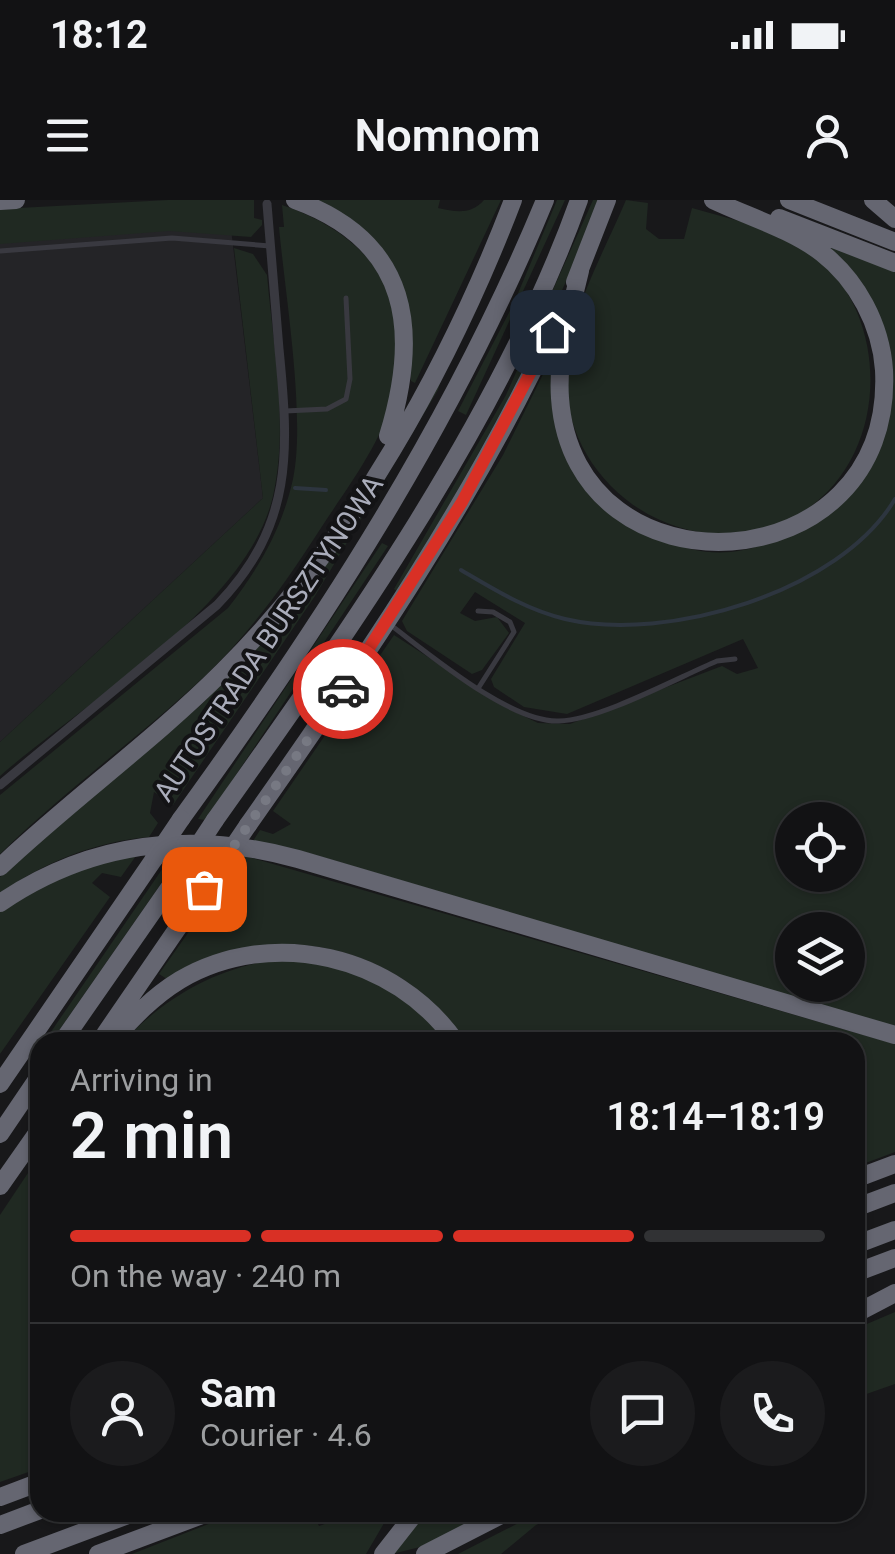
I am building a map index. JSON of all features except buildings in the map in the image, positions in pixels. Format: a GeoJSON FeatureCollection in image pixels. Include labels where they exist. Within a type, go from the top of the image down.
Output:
{"type":"FeatureCollection","features":[{"type":"Feature","properties":{"kind":"highway"},"geometry":{"type":"LineString","coordinates":[[0,202],[16,200]]}},
{"type":"Feature","properties":{"kind":"highway"},"geometry":{"type":"LineString","coordinates":[[295,200],[332,217],[362,241],[392,280],[404,316],[404,387],[376,473]]}},
{"type":"Feature","properties":{"kind":"highway"},"geometry":{"type":"LineString","coordinates":[[0,867],[223,672],[292,595],[376,473],[430,377],[513,200]]}},
{"type":"Feature","properties":{"kind":"highway","name":"AUTOSTRADA BURSZTYNOWA"},"geometry":{"type":"LineString","coordinates":[[36,1032],[271,692],[392,504],[472,359],[545,200]]}},
{"type":"Feature","properties":{"kind":"highway","name":"AUTOSTRADA BURSZTYNOWA"},"geometry":{"type":"LineString","coordinates":[[69,1032],[433,494],[494,384],[579,200]]}},
{"type":"Feature","properties":{"kind":"highway"},"geometry":{"type":"LineString","coordinates":[[106,1032],[388,623],[504,428],[580,271],[607,200]]}},
{"type":"Feature","properties":{"kind":"highway"},"geometry":{"type":"LineString","coordinates":[[580,271],[562,348],[560,398],[574,449],[596,484],[631,517],[690,541],[731,544],[792,528],[846,487],[871,449],[884,394],[879,341],[857,291],[819,250],[713,200]]}},
{"type":"Feature","properties":{"kind":"highway"},"geometry":{"type":"LineString","coordinates":[[722,200],[817,230],[895,263]]}},
{"type":"Feature","properties":{"kind":"highway"},"geometry":{"type":"LineString","coordinates":[[790,200],[895,242]]}},
{"type":"Feature","properties":{"kind":"highway"},"geometry":{"type":"LineString","coordinates":[[873,200],[895,219]]}},
{"type":"Feature","properties":{"kind":"highway"},"geometry":{"type":"LineString","coordinates":[[0,903],[46,876],[102,854],[175,842],[236,845],[298,859],[895,1035]]}},
{"type":"Feature","properties":{"kind":"highway"},"geometry":{"type":"LineString","coordinates":[[120,1032],[146,1004],[180,980],[222,962],[284,952],[334,958],[388,980],[426,1008],[447,1032]]}},
{"type":"Feature","properties":{"kind":"highway","name":"AUTOSTRADA BURSZTYNOWA"},"geometry":{"type":"LineString","coordinates":[[0,1084],[30,1040]]}},
{"type":"Feature","properties":{"kind":"highway"},"geometry":{"type":"LineString","coordinates":[[0,1134],[30,1090]]}},
{"type":"Feature","properties":{"kind":"highway"},"geometry":{"type":"LineString","coordinates":[[0,1186],[30,1142]]}},
{"type":"Feature","properties":{"kind":"highway"},"geometry":{"type":"LineString","coordinates":[[865,1175],[895,1164]]}},
{"type":"Feature","properties":{"kind":"highway"},"geometry":{"type":"LineString","coordinates":[[865,1204],[895,1193]]}},
{"type":"Feature","properties":{"kind":"highway"},"geometry":{"type":"LineString","coordinates":[[865,1241],[895,1230]]}},
{"type":"Feature","properties":{"kind":"highway"},"geometry":{"type":"LineString","coordinates":[[865,1269],[895,1258]]}},
{"type":"Feature","properties":{"kind":"highway"},"geometry":{"type":"LineString","coordinates":[[865,1302],[895,1292]]}},
{"type":"Feature","properties":{"kind":"highway"},"geometry":{"type":"LineString","coordinates":[[865,1308],[895,1292]]}},
{"type":"Feature","properties":{"kind":"highway"},"geometry":{"type":"LineString","coordinates":[[0,1497],[30,1486]]}},
{"type":"Feature","properties":{"kind":"highway"},"geometry":{"type":"LineString","coordinates":[[0,1526],[30,1514]]}},
{"type":"Feature","properties":{"kind":"highway"},"geometry":{"type":"LineString","coordinates":[[24,1554],[109,1522]]}},
{"type":"Feature","properties":{"kind":"highway"},"geometry":{"type":"LineString","coordinates":[[98,1554],[183,1522]]}},
{"type":"Feature","properties":{"kind":"highway"},"geometry":{"type":"LineString","coordinates":[[373,1554],[394,1522]]}},
{"type":"Feature","properties":{"kind":"highway"},"geometry":{"type":"LineString","coordinates":[[382,1554],[408,1522]]}},
{"type":"Feature","properties":{"kind":"highway"},"geometry":{"type":"LineString","coordinates":[[426,1554],[487,1522]]}},
{"type":"Feature","properties":{"kind":"street"},"geometry":{"type":"LineString","coordinates":[[0,785],[190,629],[239,582],[264,540],[280,498],[286,453],[267,204]]}},
{"type":"Feature","properties":{"kind":"lane"},"geometry":{"type":"LineString","coordinates":[[0,251],[172,238],[270,246]]}},
{"type":"Feature","properties":{"kind":"lane"},"geometry":{"type":"LineString","coordinates":[[285,411],[327,408],[346,398],[350,378],[346,298]]}},
{"type":"Feature","properties":{"kind":"lane"},"geometry":{"type":"LineString","coordinates":[[478,612],[502,616],[514,632],[480,687]]}},
{"type":"Feature","properties":{"kind":"lane"},"geometry":{"type":"LineString","coordinates":[[388,623],[520,712],[562,721],[717,661],[735,659]]}},
{"type":"Feature","properties":{"kind":"shaded area"},"geometry":{"type":"Polygon","coordinates":[[[168,200],[254,200],[254,218],[262,220],[262,225],[251,237],[169,231],[0,244],[0,209],[168,200]]]}},
{"type":"Feature","properties":{"kind":"shaded area"},"geometry":{"type":"Polygon","coordinates":[[[315,200],[440,200],[438,208],[457,211],[474,208],[484,200],[501,200],[415,383],[411,381],[409,321],[402,292],[315,200]]]}},
{"type":"Feature","properties":{"kind":"shaded area"},"geometry":{"type":"Polygon","coordinates":[[[557,200],[565,200],[466,415],[458,411],[514,303],[557,200]]]}},
{"type":"Feature","properties":{"kind":"shaded area"},"geometry":{"type":"Polygon","coordinates":[[[593,200],[601,200],[533,351],[398,592],[394,589],[506,395],[593,200]]]}},
{"type":"Feature","properties":{"kind":"shaded area"},"geometry":{"type":"Polygon","coordinates":[[[626,200],[648,203],[646,229],[659,239],[684,239],[692,208],[789,240],[818,258],[843,286],[860,320],[869,356],[870,394],[863,432],[847,466],[824,495],[792,518],[752,532],[712,534],[673,525],[638,508],[608,482],[584,450],[570,413],[566,371],[569,349],[589,283],[626,200]]]}},
{"type":"Feature","properties":{"kind":"shaded area"},"geometry":{"type":"Polygon","coordinates":[[[282,205],[337,232],[359,250],[377,270],[390,294],[398,321],[400,350],[397,383],[385,423],[307,550],[238,641],[182,697],[0,854],[0,795],[228,608],[276,531],[293,479],[297,423],[279,227],[284,227],[282,205]]]}},
{"type":"Feature","properties":{"kind":"shaded area"},"geometry":{"type":"Polygon","coordinates":[[[229,212],[263,498],[0,742],[0,235],[229,212]]]}},
{"type":"Feature","properties":{"kind":"shaded area"},"geometry":{"type":"Polygon","coordinates":[[[822,238],[895,272],[895,1027],[811,1002],[865,1002],[865,912],[775,912],[775,991],[305,852],[253,841],[260,830],[273,834],[291,824],[273,811],[394,635],[507,708],[538,723],[570,724],[722,666],[737,674],[758,668],[743,639],[567,714],[524,707],[494,687],[491,679],[525,623],[475,592],[460,613],[475,621],[497,617],[509,633],[482,670],[472,674],[407,631],[402,621],[503,455],[554,352],[585,482],[666,540],[707,552],[748,549],[786,534],[821,508],[850,475],[872,437],[885,394],[888,351],[869,310],[822,238]]]}},
{"type":"Feature","properties":{"kind":"shaded area"},"geometry":{"type":"Polygon","coordinates":[[[234,248],[253,254],[267,275],[278,386],[278,469],[273,496],[257,537],[231,576],[198,614],[0,776],[0,742],[263,498],[234,248]]]}},
{"type":"Feature","properties":{"kind":"shaded area"},"geometry":{"type":"Polygon","coordinates":[[[445,368],[438,390],[315,596],[173,805],[154,792],[150,813],[158,823],[149,837],[71,855],[0,893],[0,877],[24,852],[202,704],[298,600],[445,368]]]}},
{"type":"Feature","properties":{"kind":"shaded area"},"geometry":{"type":"Polygon","coordinates":[[[382,543],[388,546],[206,820],[198,819],[382,543]]]}},
{"type":"Feature","properties":{"kind":"shaded area"},"geometry":{"type":"Polygon","coordinates":[[[138,853],[121,877],[102,873],[92,883],[110,897],[0,1054],[0,910],[53,878],[138,853]]]}},
{"type":"Feature","properties":{"kind":"shaded area"},"geometry":{"type":"Polygon","coordinates":[[[242,855],[854,1032],[458,1032],[422,993],[396,975],[335,950],[303,945],[238,950],[167,979],[159,974],[224,882],[242,895],[247,874],[237,864],[242,855]]]}},
{"type":"Feature","properties":{"kind":"shaded area"},"geometry":{"type":"Polygon","coordinates":[[[167,862],[176,862],[58,1032],[51,1032],[167,862]]]}},
{"type":"Feature","properties":{"kind":"shaded area"},"geometry":{"type":"Polygon","coordinates":[[[272,960],[298,961],[348,970],[392,990],[438,1032],[133,1032],[190,989],[272,960]]]}},
{"type":"Feature","properties":{"kind":"shaded area"},"geometry":{"type":"Polygon","coordinates":[[[865,1035],[895,1044],[895,1152],[865,1163],[865,1035]]]}},
{"type":"Feature","properties":{"kind":"shaded area"},"geometry":{"type":"Polygon","coordinates":[[[30,1170],[30,1472],[0,1482],[0,1215],[30,1170]]]}},
{"type":"Feature","properties":{"kind":"shaded area"},"geometry":{"type":"Polygon","coordinates":[[[895,1312],[895,1384],[865,1394],[865,1325],[895,1312]]]}},
{"type":"Feature","properties":{"kind":"shaded area"},"geometry":{"type":"Polygon","coordinates":[[[214,1522],[317,1522],[319,1526],[331,1522],[385,1522],[366,1554],[132,1554],[214,1522]]]}},
{"type":"Feature","properties":{"kind":"shaded area"},"geometry":{"type":"Polygon","coordinates":[[[419,1522],[474,1522],[424,1546],[392,1554],[419,1522]]]}},
{"type":"Feature","properties":{"kind":"shaded area"},"geometry":{"type":"Polygon","coordinates":[[[520,1522],[543,1522],[501,1554],[458,1554],[520,1522]]]}},
{"type":"Feature","properties":{"kind":"waterway"},"geometry":{"type":"LineString","coordinates":[[295,488],[326,490]]}},
{"type":"Feature","properties":{"kind":"waterway"},"geometry":{"type":"LineString","coordinates":[[461,570],[524,605],[565,619],[606,625],[700,616],[748,603],[835,560],[869,532],[895,499]]}},
{"type":"Feature","properties":{"kind":"way so far"},"geometry":{"type":"LineString","coordinates":[[204,889],[343,689]]}},
{"type":"Feature","properties":{"kind":"route"},"geometry":{"type":"LineString","coordinates":[[343,689],[462,502],[552,332]]}}]}
